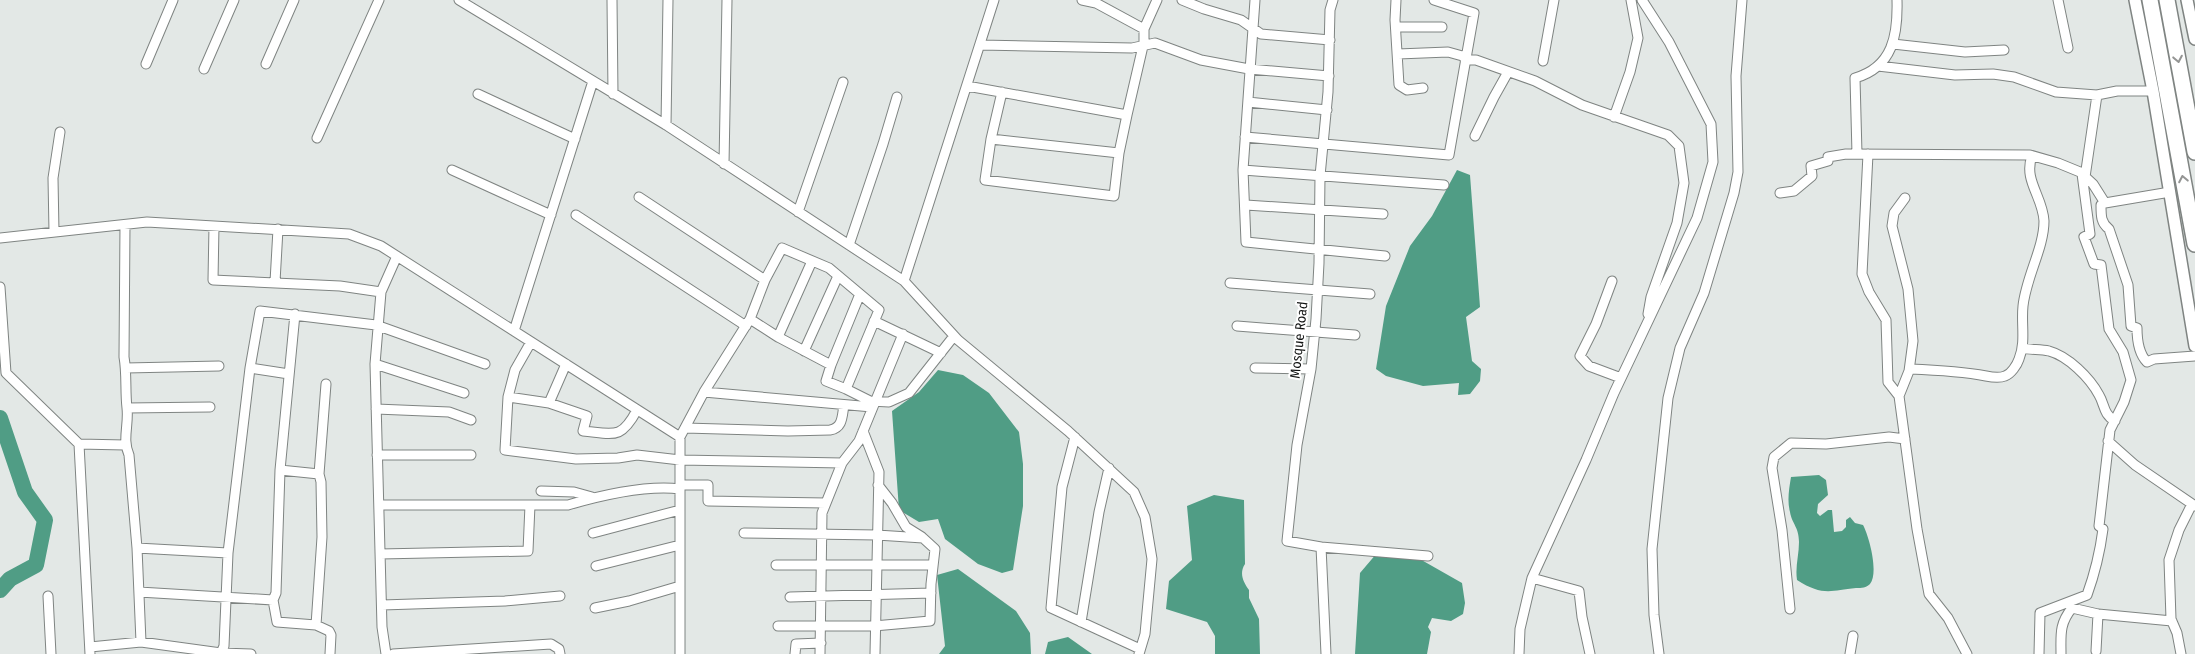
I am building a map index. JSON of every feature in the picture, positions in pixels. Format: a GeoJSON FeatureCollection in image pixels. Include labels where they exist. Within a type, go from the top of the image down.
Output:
{"type":"FeatureCollection","features":[{"type":"Feature","properties":{"kind":"highway"},"geometry":{"type":"LineString","coordinates":[[2150,0],[2195,244]]}},
{"type":"Feature","properties":{"kind":"highway"},"geometry":{"type":"LineString","coordinates":[[2167,0],[2195,152]]}},
{"type":"Feature","properties":{"kind":"street"},"geometry":{"type":"LineString","coordinates":[[146,64],[173,0]]}},
{"type":"Feature","properties":{"kind":"street"},"geometry":{"type":"LineString","coordinates":[[204,69],[234,0]]}},
{"type":"Feature","properties":{"kind":"street"},"geometry":{"type":"LineString","coordinates":[[266,64],[294,0]]}},
{"type":"Feature","properties":{"kind":"street"},"geometry":{"type":"LineString","coordinates":[[317,138],[379,0]]}},
{"type":"Feature","properties":{"kind":"street"},"geometry":{"type":"LineString","coordinates":[[459,0],[666,126],[904,281],[954,336],[1075,437],[1109,468],[1134,492],[1145,517],[1152,560],[1145,634],[1140,651],[1051,608],[1062,487],[1075,437]]}},
{"type":"Feature","properties":{"kind":"street"},"geometry":{"type":"LineString","coordinates":[[612,0],[613,94]]}},
{"type":"Feature","properties":{"kind":"street"},"geometry":{"type":"LineString","coordinates":[[666,126],[668,0]]}},
{"type":"Feature","properties":{"kind":"street"},"geometry":{"type":"LineString","coordinates":[[724,164],[727,0]]}},
{"type":"Feature","properties":{"kind":"street"},"geometry":{"type":"LineString","coordinates":[[904,281],[994,0]]}},
{"type":"Feature","properties":{"kind":"street"},"geometry":{"type":"LineString","coordinates":[[1082,0],[1096,3],[1144,29]]}},
{"type":"Feature","properties":{"kind":"street"},"geometry":{"type":"LineString","coordinates":[[1002,92],[985,180],[1114,196],[1119,153],[1144,45],[1144,29],[1156,0]]}},
{"type":"Feature","properties":{"kind":"street"},"geometry":{"type":"LineString","coordinates":[[1182,0],[1241,20],[1261,34],[1330,40]]}},
{"type":"Feature","properties":{"kind":"street"},"geometry":{"type":"LineString","coordinates":[[1255,0],[1243,170],[1246,204],[1246,242],[1386,256]]}},
{"type":"Feature","properties":{"kind":"street","name":"Mosque Road"},"geometry":{"type":"LineString","coordinates":[[1320,547],[1287,541],[1297,445],[1311,369],[1318,291],[1320,176],[1327,110],[1330,10],[1333,0]]}},
{"type":"Feature","properties":{"kind":"street"},"geometry":{"type":"LineString","coordinates":[[1396,0],[1399,85],[1407,90],[1423,88]]}},
{"type":"Feature","properties":{"kind":"street"},"geometry":{"type":"LineString","coordinates":[[1245,137],[1324,142],[1449,155],[1474,12],[1434,0]]}},
{"type":"Feature","properties":{"kind":"street"},"geometry":{"type":"LineString","coordinates":[[1467,10],[1469,0]]}},
{"type":"Feature","properties":{"kind":"street"},"geometry":{"type":"LineString","coordinates":[[1543,61],[1554,0]]}},
{"type":"Feature","properties":{"kind":"street"},"geometry":{"type":"LineString","coordinates":[[1614,117],[1630,72],[1638,38],[1631,0]]}},
{"type":"Feature","properties":{"kind":"street"},"geometry":{"type":"LineString","coordinates":[[1519,654],[1520,629],[1532,578],[1621,378],[1697,218],[1713,162],[1711,124],[1669,42],[1642,0]]}},
{"type":"Feature","properties":{"kind":"street"},"geometry":{"type":"LineString","coordinates":[[1658,654],[1654,614],[1652,549],[1668,398],[1680,348],[1704,293],[1734,193],[1738,172],[1736,76],[1742,0]]}},
{"type":"Feature","properties":{"kind":"street"},"geometry":{"type":"LineString","coordinates":[[1857,154],[1855,78],[1870,73],[1878,66],[1893,44],[1897,26],[1897,0]]}},
{"type":"Feature","properties":{"kind":"street"},"geometry":{"type":"LineString","coordinates":[[2058,0],[2068,48]]}},
{"type":"Feature","properties":{"kind":"street"},"geometry":{"type":"LineString","coordinates":[[2135,0],[2153,91],[2195,346]]}},
{"type":"Feature","properties":{"kind":"street"},"geometry":{"type":"LineString","coordinates":[[2187,0],[2194,22],[2195,38]]}},
{"type":"Feature","properties":{"kind":"street"},"geometry":{"type":"LineString","coordinates":[[1396,27],[1442,27]]}},
{"type":"Feature","properties":{"kind":"street"},"geometry":{"type":"LineString","coordinates":[[980,45],[1132,48],[1155,43],[1201,60],[1249,69],[1329,76]]}},
{"type":"Feature","properties":{"kind":"street"},"geometry":{"type":"LineString","coordinates":[[1893,44],[1965,52],[2004,50]]}},
{"type":"Feature","properties":{"kind":"street"},"geometry":{"type":"LineString","coordinates":[[1398,54],[1448,52],[1476,60],[1535,81],[1582,105],[1668,135],[1679,146],[1684,183],[1677,223],[1651,297],[1645,327]]}},
{"type":"Feature","properties":{"kind":"street"},"geometry":{"type":"LineString","coordinates":[[1878,66],[1956,75],[1994,74],[2014,77],[2056,92],[2097,95],[2117,91],[2153,91]]}},
{"type":"Feature","properties":{"kind":"street"},"geometry":{"type":"LineString","coordinates":[[1475,136],[1508,72]]}},
{"type":"Feature","properties":{"kind":"street"},"geometry":{"type":"LineString","coordinates":[[514,331],[593,81]]}},
{"type":"Feature","properties":{"kind":"street"},"geometry":{"type":"LineString","coordinates":[[798,212],[843,82]]}},
{"type":"Feature","properties":{"kind":"street"},"geometry":{"type":"LineString","coordinates":[[967,86],[1127,115]]}},
{"type":"Feature","properties":{"kind":"street"},"geometry":{"type":"LineString","coordinates":[[478,94],[575,139]]}},
{"type":"Feature","properties":{"kind":"street"},"geometry":{"type":"LineString","coordinates":[[2039,654],[2040,613],[2087,595],[2094,574],[2103,529],[2099,526],[2100,506],[2110,430],[2124,402],[2130,380],[2123,352],[2117,339],[2109,329],[2101,265],[2094,264],[2084,237],[2090,234],[2084,176],[2097,95]]}},
{"type":"Feature","properties":{"kind":"street"},"geometry":{"type":"LineString","coordinates":[[849,245],[897,97]]}},
{"type":"Feature","properties":{"kind":"street"},"geometry":{"type":"LineString","coordinates":[[1248,102],[1327,110]]}},
{"type":"Feature","properties":{"kind":"street"},"geometry":{"type":"LineString","coordinates":[[54,232],[53,178],[60,132]]}},
{"type":"Feature","properties":{"kind":"street"},"geometry":{"type":"LineString","coordinates":[[992,139],[1119,153]]}},
{"type":"Feature","properties":{"kind":"street"},"geometry":{"type":"LineString","coordinates":[[1780,192],[1794,190],[1812,176],[1811,166],[1828,161],[1828,157],[1857,154],[1933,153],[2032,156],[2058,163],[2084,176],[2093,184],[2104,203]]}},
{"type":"Feature","properties":{"kind":"street"},"geometry":{"type":"LineString","coordinates":[[1868,154],[1862,274],[1869,292],[1886,320],[1888,382],[1899,396]]}},
{"type":"Feature","properties":{"kind":"street"},"geometry":{"type":"LineString","coordinates":[[1910,369],[1947,370],[1992,377],[2004,377],[2013,370],[2019,359],[2024,340],[2023,308],[2026,289],[2042,240],[2044,222],[2038,196],[2029,176],[2028,165],[2032,156]]}},
{"type":"Feature","properties":{"kind":"street"},"geometry":{"type":"LineString","coordinates":[[452,170],[551,215]]}},
{"type":"Feature","properties":{"kind":"street"},"geometry":{"type":"LineString","coordinates":[[1243,170],[1444,185]]}},
{"type":"Feature","properties":{"kind":"street"},"geometry":{"type":"LineString","coordinates":[[2170,192],[2104,203],[2101,205],[2102,219],[2104,225],[2109,229],[2125,273],[2131,326],[2137,328],[2143,358],[2147,362],[2154,359],[2195,356]]}},
{"type":"Feature","properties":{"kind":"street"},"geometry":{"type":"LineString","coordinates":[[639,197],[765,280]]}},
{"type":"Feature","properties":{"kind":"street"},"geometry":{"type":"LineString","coordinates":[[1905,198],[1894,213],[1892,226],[1908,288],[1913,341],[1910,369],[1899,396],[1904,439],[1917,530],[1929,594],[1948,618],[1966,654]]}},
{"type":"Feature","properties":{"kind":"street"},"geometry":{"type":"LineString","coordinates":[[1246,204],[1383,214]]}},
{"type":"Feature","properties":{"kind":"street"},"geometry":{"type":"LineString","coordinates":[[576,215],[748,322],[831,365]]}},
{"type":"Feature","properties":{"kind":"street"},"geometry":{"type":"LineString","coordinates":[[0,238],[147,222],[350,234],[381,246],[680,437]]}},
{"type":"Feature","properties":{"kind":"street"},"geometry":{"type":"LineString","coordinates":[[125,225],[124,357],[126,368],[125,402],[127,408],[124,445],[129,455],[137,548],[141,642]]}},
{"type":"Feature","properties":{"kind":"street"},"geometry":{"type":"LineString","coordinates":[[214,226],[213,280],[340,286],[381,292]]}},
{"type":"Feature","properties":{"kind":"street"},"geometry":{"type":"LineString","coordinates":[[275,282],[278,229]]}},
{"type":"Feature","properties":{"kind":"street"},"geometry":{"type":"LineString","coordinates":[[680,654],[680,437],[704,392],[748,322],[765,280],[782,248],[829,268],[879,310],[846,389]]}},
{"type":"Feature","properties":{"kind":"street"},"geometry":{"type":"LineString","coordinates":[[386,654],[380,554],[375,364],[376,325],[381,292],[397,256]]}},
{"type":"Feature","properties":{"kind":"street"},"geometry":{"type":"LineString","coordinates":[[778,337],[812,261]]}},
{"type":"Feature","properties":{"kind":"street"},"geometry":{"type":"LineString","coordinates":[[804,351],[838,276]]}},
{"type":"Feature","properties":{"kind":"street"},"geometry":{"type":"LineString","coordinates":[[1612,281],[1596,324],[1580,356],[1589,366],[1621,378]]}},
{"type":"Feature","properties":{"kind":"street"},"geometry":{"type":"LineString","coordinates":[[1230,283],[1370,294]]}},
{"type":"Feature","properties":{"kind":"street"},"geometry":{"type":"LineString","coordinates":[[0,287],[6,373],[79,444],[90,650],[141,642],[251,654]]}},
{"type":"Feature","properties":{"kind":"street"},"geometry":{"type":"LineString","coordinates":[[860,294],[826,381],[846,389],[873,404]]}},
{"type":"Feature","properties":{"kind":"street"},"geometry":{"type":"LineString","coordinates":[[221,652],[224,646],[228,553],[250,368],[260,311],[376,325],[485,364]]}},
{"type":"Feature","properties":{"kind":"street"},"geometry":{"type":"LineString","coordinates":[[295,314],[280,470],[276,593],[273,600],[277,622],[316,625],[329,631],[331,635],[330,654]]}},
{"type":"Feature","properties":{"kind":"street"},"geometry":{"type":"LineString","coordinates":[[874,321],[941,353]]}},
{"type":"Feature","properties":{"kind":"street"},"geometry":{"type":"LineString","coordinates":[[1237,326],[1355,335]]}},
{"type":"Feature","properties":{"kind":"street"},"geometry":{"type":"LineString","coordinates":[[820,654],[822,513],[842,463],[859,441],[903,334]]}},
{"type":"Feature","properties":{"kind":"street"},"geometry":{"type":"LineString","coordinates":[[704,392],[844,405],[889,402],[909,393],[954,336]]}},
{"type":"Feature","properties":{"kind":"street"},"geometry":{"type":"LineString","coordinates":[[532,342],[515,370],[508,397],[506,450],[576,459],[618,458],[637,455],[680,460],[842,463]]}},
{"type":"Feature","properties":{"kind":"street"},"geometry":{"type":"LineString","coordinates":[[2022,348],[2048,351],[2066,360],[2095,388],[2102,401],[2104,410],[2109,418],[2115,421]]}},
{"type":"Feature","properties":{"kind":"street"},"geometry":{"type":"LineString","coordinates":[[375,364],[464,393]]}},
{"type":"Feature","properties":{"kind":"street"},"geometry":{"type":"LineString","coordinates":[[549,403],[566,364]]}},
{"type":"Feature","properties":{"kind":"street"},"geometry":{"type":"LineString","coordinates":[[126,368],[219,366]]}},
{"type":"Feature","properties":{"kind":"street"},"geometry":{"type":"LineString","coordinates":[[250,368],[289,374]]}},
{"type":"Feature","properties":{"kind":"street"},"geometry":{"type":"LineString","coordinates":[[1255,368],[1311,369]]}},
{"type":"Feature","properties":{"kind":"street"},"geometry":{"type":"LineString","coordinates":[[316,625],[322,537],[322,482],[320,474],[326,384]]}},
{"type":"Feature","properties":{"kind":"street"},"geometry":{"type":"LineString","coordinates":[[508,397],[549,403],[586,416],[583,431],[616,434],[630,423],[637,410]]}},
{"type":"Feature","properties":{"kind":"street"},"geometry":{"type":"LineString","coordinates":[[685,428],[788,431],[830,430],[836,429],[840,425],[844,405]]}},
{"type":"Feature","properties":{"kind":"street"},"geometry":{"type":"LineString","coordinates":[[127,408],[210,407]]}},
{"type":"Feature","properties":{"kind":"street"},"geometry":{"type":"LineString","coordinates":[[376,409],[449,412],[471,420]]}},
{"type":"Feature","properties":{"kind":"street"},"geometry":{"type":"LineString","coordinates":[[863,431],[879,472],[874,626],[875,654]]}},
{"type":"Feature","properties":{"kind":"street"},"geometry":{"type":"LineString","coordinates":[[1790,609],[1782,530],[1772,468],[1774,457],[1791,443],[1826,444],[1889,437],[1904,439]]}},
{"type":"Feature","properties":{"kind":"street"},"geometry":{"type":"LineString","coordinates":[[2108,441],[2135,464],[2194,505],[2176,537],[2170,560],[2172,621],[2177,633],[2181,654]]}},
{"type":"Feature","properties":{"kind":"street"},"geometry":{"type":"LineString","coordinates":[[79,444],[124,445]]}},
{"type":"Feature","properties":{"kind":"street"},"geometry":{"type":"LineString","coordinates":[[377,455],[471,455]]}},
{"type":"Feature","properties":{"kind":"street"},"geometry":{"type":"LineString","coordinates":[[1081,622],[1099,512],[1109,468]]}},
{"type":"Feature","properties":{"kind":"street"},"geometry":{"type":"LineString","coordinates":[[280,470],[320,474]]}},
{"type":"Feature","properties":{"kind":"street"},"geometry":{"type":"LineString","coordinates":[[379,505],[568,505],[592,498],[666,488],[708,485],[708,501],[826,503]]}},
{"type":"Feature","properties":{"kind":"street"},"geometry":{"type":"LineString","coordinates":[[778,626],[874,626],[930,621],[935,549],[923,538],[906,527],[892,503],[878,485]]}},
{"type":"Feature","properties":{"kind":"street"},"geometry":{"type":"LineString","coordinates":[[541,491],[574,492],[592,498]]}},
{"type":"Feature","properties":{"kind":"street"},"geometry":{"type":"LineString","coordinates":[[380,554],[528,551],[530,505]]}},
{"type":"Feature","properties":{"kind":"street"},"geometry":{"type":"LineString","coordinates":[[593,533],[680,510]]}},
{"type":"Feature","properties":{"kind":"street"},"geometry":{"type":"LineString","coordinates":[[744,533],[877,535],[923,538]]}},
{"type":"Feature","properties":{"kind":"street"},"geometry":{"type":"LineString","coordinates":[[596,566],[680,545]]}},
{"type":"Feature","properties":{"kind":"street"},"geometry":{"type":"LineString","coordinates":[[1326,654],[1320,547],[1428,556]]}},
{"type":"Feature","properties":{"kind":"street"},"geometry":{"type":"LineString","coordinates":[[137,548],[228,553]]}},
{"type":"Feature","properties":{"kind":"street"},"geometry":{"type":"LineString","coordinates":[[776,565],[933,565]]}},
{"type":"Feature","properties":{"kind":"street"},"geometry":{"type":"LineString","coordinates":[[1532,578],[1579,591],[1582,617],[1590,654]]}},
{"type":"Feature","properties":{"kind":"street"},"geometry":{"type":"LineString","coordinates":[[595,608],[628,602],[680,586]]}},
{"type":"Feature","properties":{"kind":"street"},"geometry":{"type":"LineString","coordinates":[[139,592],[226,599],[273,600]]}},
{"type":"Feature","properties":{"kind":"street"},"geometry":{"type":"LineString","coordinates":[[790,597],[931,593]]}},
{"type":"Feature","properties":{"kind":"street"},"geometry":{"type":"LineString","coordinates":[[48,596],[51,654]]}},
{"type":"Feature","properties":{"kind":"street"},"geometry":{"type":"LineString","coordinates":[[382,605],[505,601],[560,596]]}},
{"type":"Feature","properties":{"kind":"street"},"geometry":{"type":"LineString","coordinates":[[2061,654],[2060,633],[2064,617],[2072,608],[2098,614],[2172,621]]}},
{"type":"Feature","properties":{"kind":"street"},"geometry":{"type":"LineString","coordinates":[[2096,651],[2098,614]]}},
{"type":"Feature","properties":{"kind":"street"},"geometry":{"type":"LineString","coordinates":[[1850,654],[1853,636]]}},
{"type":"Feature","properties":{"kind":"street"},"geometry":{"type":"LineString","coordinates":[[796,654],[796,644],[821,643]]}},
{"type":"Feature","properties":{"kind":"street"},"geometry":{"type":"LineString","coordinates":[[393,654],[551,644],[559,649],[560,654]]}},
{"type":"Feature","properties":{"kind":"shaded area"},"geometry":{"type":"Polygon","coordinates":[[[1457,170],[1470,175],[1480,307],[1466,317],[1472,361],[1481,369],[1480,381],[1470,394],[1458,395],[1459,383],[1423,386],[1386,376],[1376,369],[1386,306],[1410,246],[1432,216],[1457,170]]]}},
{"type":"Feature","properties":{"kind":"shaded area"},"geometry":{"type":"Polygon","coordinates":[[[938,370],[963,375],[989,393],[1019,432],[1023,464],[1023,506],[1013,570],[1002,573],[978,564],[945,539],[938,519],[919,522],[899,510],[892,411],[919,392],[938,370]]]}},
{"type":"Feature","properties":{"kind":"shaded area"},"geometry":{"type":"Polygon","coordinates":[[[1819,475],[1826,480],[1828,495],[1818,504],[1817,513],[1820,516],[1828,510],[1832,510],[1834,532],[1842,531],[1846,527],[1846,520],[1850,517],[1855,523],[1863,525],[1872,554],[1874,572],[1870,584],[1865,587],[1826,591],[1813,588],[1797,580],[1796,570],[1799,542],[1798,533],[1789,508],[1791,477],[1819,475]]]}},
{"type":"Feature","properties":{"kind":"shaded area"},"geometry":{"type":"Polygon","coordinates":[[[1214,495],[1244,500],[1245,564],[1242,574],[1249,590],[1249,598],[1259,619],[1260,654],[1215,654],[1215,636],[1207,622],[1166,609],[1169,581],[1192,560],[1187,506],[1214,495]]]}},
{"type":"Feature","properties":{"kind":"shaded area"},"geometry":{"type":"Polygon","coordinates":[[[1377,553],[1418,558],[1462,583],[1465,603],[1463,614],[1451,621],[1432,618],[1428,627],[1431,632],[1427,654],[1355,654],[1360,573],[1377,553]]]}},
{"type":"Feature","properties":{"kind":"shaded area"},"geometry":{"type":"Polygon","coordinates":[[[958,569],[1016,611],[1030,633],[1031,654],[939,654],[945,646],[937,575],[958,569]]]}},
{"type":"Feature","properties":{"kind":"shaded area"},"geometry":{"type":"Polygon","coordinates":[[[1068,637],[1092,654],[1045,654],[1048,642],[1068,637]]]}},
{"type":"Feature","properties":{"kind":"waterway"},"geometry":{"type":"LineString","coordinates":[[0,418],[25,492],[45,520],[36,565],[10,579],[0,590]]}}]}
